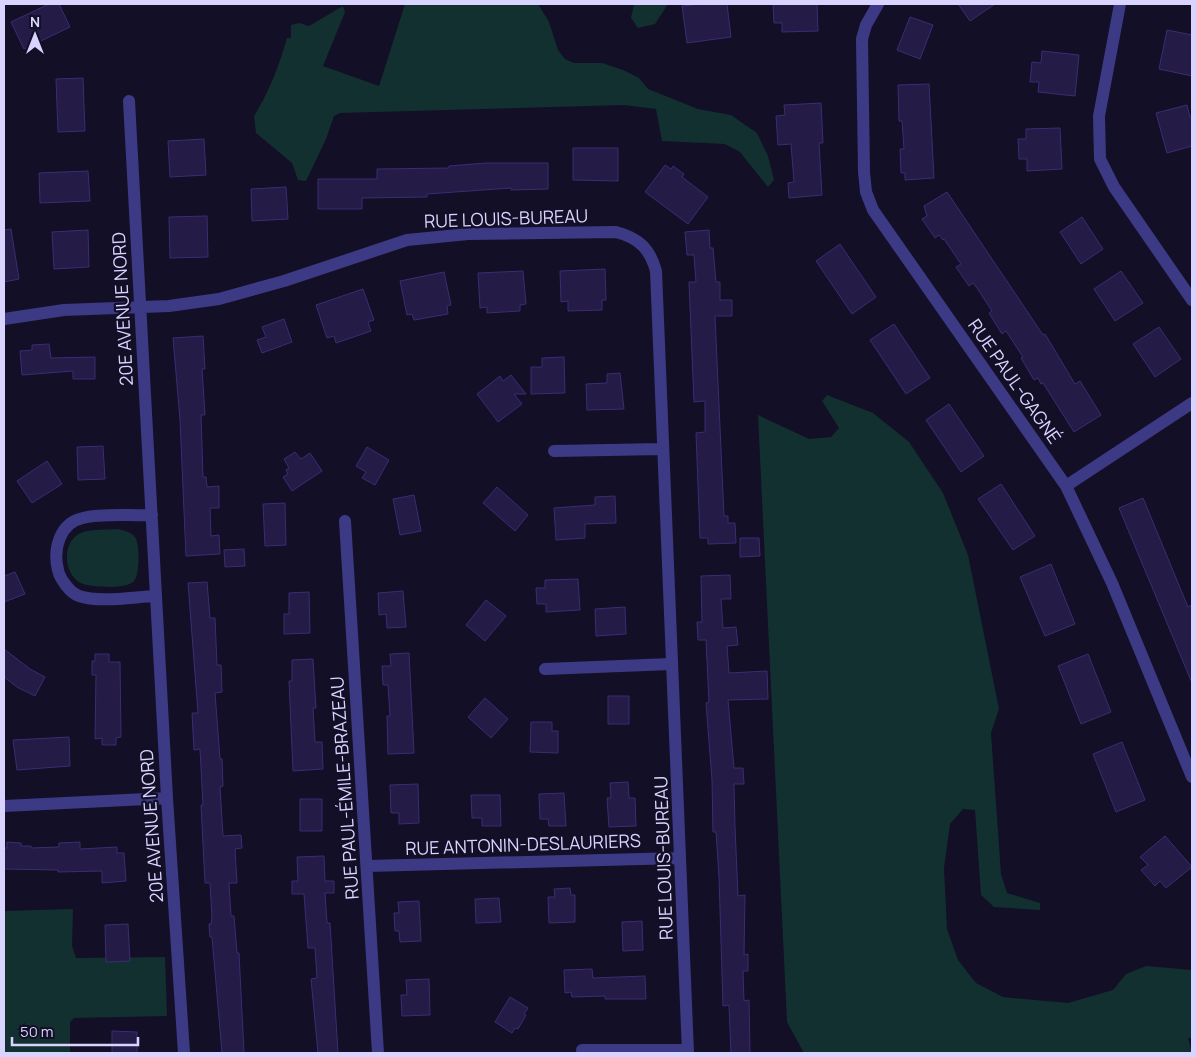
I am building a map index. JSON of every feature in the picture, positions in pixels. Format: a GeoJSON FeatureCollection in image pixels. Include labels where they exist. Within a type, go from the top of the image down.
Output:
{"type":"FeatureCollection","features":[{"type":"Feature","properties":{"kind":"street","name":"RUE PAUL-GAGNÉ"},"geometry":{"type":"LineString","coordinates":[[878,4],[866,25],[862,39],[864,172],[870,201],[882,226],[1066,486],[1112,583],[1192,777]]}},
{"type":"Feature","properties":{"kind":"street"},"geometry":{"type":"LineString","coordinates":[[1120,4],[1099,116],[1100,159],[1114,187],[1192,300]]}},
{"type":"Feature","properties":{"kind":"street","name":"20E AVENUE NORD"},"geometry":{"type":"LineString","coordinates":[[129,101],[155,596],[184,1053]]}},
{"type":"Feature","properties":{"kind":"street","name":"RUE LOUIS-BUREAU"},"geometry":{"type":"LineString","coordinates":[[4,319],[64,310],[195,303],[249,291],[407,240],[468,234],[616,232],[631,236],[643,244],[652,258],[656,271],[688,1052],[582,1050]]}},
{"type":"Feature","properties":{"kind":"street"},"geometry":{"type":"LineString","coordinates":[[1066,486],[1192,403]]}},
{"type":"Feature","properties":{"kind":"street"},"geometry":{"type":"LineString","coordinates":[[554,451],[662,448]]}},
{"type":"Feature","properties":{"kind":"street"},"geometry":{"type":"LineString","coordinates":[[152,514],[82,518],[68,526],[58,540],[55,558],[59,573],[66,586],[77,596],[91,598],[155,596]]}},
{"type":"Feature","properties":{"kind":"street","name":"RUE PAUL-ÉMILE-BRAZEAU"},"geometry":{"type":"LineString","coordinates":[[345,521],[378,1053]]}},
{"type":"Feature","properties":{"kind":"street"},"geometry":{"type":"LineString","coordinates":[[545,670],[671,664]]}},
{"type":"Feature","properties":{"kind":"street"},"geometry":{"type":"LineString","coordinates":[[4,806],[167,798]]}},
{"type":"Feature","properties":{"kind":"street","name":"RUE ANTONIN-DESLAURIERS"},"geometry":{"type":"LineString","coordinates":[[367,866],[680,858]]}},
{"type":"Feature","properties":{"kind":"green space"},"geometry":{"type":"Polygon","coordinates":[[[405,4],[538,4],[549,22],[558,50],[565,59],[574,63],[602,63],[623,70],[639,78],[648,89],[698,109],[731,115],[757,133],[768,156],[774,180],[768,187],[740,152],[725,144],[662,141],[656,109],[624,105],[340,113],[334,116],[326,139],[306,181],[298,180],[292,163],[256,133],[254,116],[273,78],[287,38],[291,38],[291,25],[299,23],[309,26],[343,6],[345,12],[323,66],[379,86],[405,4]]]}},
{"type":"Feature","properties":{"kind":"green space"},"geometry":{"type":"Polygon","coordinates":[[[634,4],[668,4],[655,24],[638,28],[631,18],[634,4]]]}},
{"type":"Feature","properties":{"kind":"green space"},"geometry":{"type":"Polygon","coordinates":[[[827,395],[873,413],[909,442],[943,493],[968,555],[999,709],[991,733],[1001,874],[1007,893],[1040,903],[1040,910],[994,907],[981,895],[975,810],[963,809],[950,824],[944,868],[947,929],[958,960],[976,983],[1003,997],[1068,1003],[1113,990],[1126,974],[1146,966],[1192,970],[1192,1038],[1188,1038],[1192,1053],[804,1053],[787,1022],[758,415],[809,439],[831,437],[839,428],[822,401],[827,395]]]}},
{"type":"Feature","properties":{"kind":"green space"},"geometry":{"type":"Polygon","coordinates":[[[118,529],[132,534],[137,541],[137,574],[133,582],[124,586],[104,587],[79,582],[69,569],[67,560],[67,551],[75,536],[83,532],[118,529]]]}},
{"type":"Feature","properties":{"kind":"green space"},"geometry":{"type":"Polygon","coordinates":[[[73,909],[72,946],[76,958],[165,957],[167,1016],[74,1018],[70,1022],[70,1053],[4,1053],[4,911],[73,909]]]}},
{"type":"Feature","properties":{"kind":"building"},"geometry":{"type":"Polygon","coordinates":[[[49,4],[59,4],[70,27],[24,49],[11,22],[49,4]]]}},
{"type":"Feature","properties":{"kind":"building"},"geometry":{"type":"Polygon","coordinates":[[[727,4],[731,37],[687,43],[682,6],[727,4]]]}},
{"type":"Feature","properties":{"kind":"building"},"geometry":{"type":"Polygon","coordinates":[[[773,4],[817,4],[818,31],[782,32],[782,23],[774,23],[773,4]]]}},
{"type":"Feature","properties":{"kind":"building"},"geometry":{"type":"Polygon","coordinates":[[[958,4],[995,4],[970,21],[958,4]]]}},
{"type":"Feature","properties":{"kind":"building"},"geometry":{"type":"Polygon","coordinates":[[[910,17],[933,25],[920,59],[897,50],[910,17]]]}},
{"type":"Feature","properties":{"kind":"building"},"geometry":{"type":"Polygon","coordinates":[[[1167,30],[1192,35],[1192,76],[1159,69],[1167,30]]]}},
{"type":"Feature","properties":{"kind":"building"},"geometry":{"type":"Polygon","coordinates":[[[1042,51],[1079,55],[1075,96],[1038,92],[1039,82],[1030,82],[1032,62],[1041,63],[1042,51]]]}},
{"type":"Feature","properties":{"kind":"building"},"geometry":{"type":"Polygon","coordinates":[[[83,78],[85,131],[58,132],[56,79],[83,78]]]}},
{"type":"Feature","properties":{"kind":"building"},"geometry":{"type":"Polygon","coordinates":[[[929,84],[934,178],[905,180],[905,173],[901,173],[900,149],[904,149],[902,121],[899,121],[898,85],[929,84]]]}},
{"type":"Feature","properties":{"kind":"building"},"geometry":{"type":"Polygon","coordinates":[[[821,103],[823,143],[819,143],[822,195],[789,198],[788,183],[794,182],[791,144],[778,145],[776,116],[785,115],[784,105],[821,103]]]}},
{"type":"Feature","properties":{"kind":"building"},"geometry":{"type":"Polygon","coordinates":[[[1187,105],[1190,117],[1192,117],[1192,146],[1167,153],[1156,113],[1187,105]]]}},
{"type":"Feature","properties":{"kind":"building"},"geometry":{"type":"Polygon","coordinates":[[[1060,128],[1062,169],[1027,171],[1027,159],[1019,159],[1018,139],[1026,139],[1026,129],[1060,128]]]}},
{"type":"Feature","properties":{"kind":"building"},"geometry":{"type":"Polygon","coordinates":[[[204,139],[206,175],[170,177],[168,141],[204,139]]]}},
{"type":"Feature","properties":{"kind":"building"},"geometry":{"type":"Polygon","coordinates":[[[573,148],[618,148],[618,181],[573,180],[573,148]]]}},
{"type":"Feature","properties":{"kind":"building"},"geometry":{"type":"Polygon","coordinates":[[[486,163],[548,163],[548,189],[511,190],[511,188],[427,194],[427,197],[362,198],[362,209],[318,209],[318,179],[377,179],[377,169],[449,168],[449,166],[486,163]]]}},
{"type":"Feature","properties":{"kind":"building"},"geometry":{"type":"Polygon","coordinates":[[[665,165],[671,169],[673,166],[684,174],[682,177],[708,197],[688,224],[645,192],[665,165]]]}},
{"type":"Feature","properties":{"kind":"building"},"geometry":{"type":"Polygon","coordinates":[[[88,171],[90,201],[40,203],[39,173],[88,171]]]}},
{"type":"Feature","properties":{"kind":"building"},"geometry":{"type":"Polygon","coordinates":[[[286,187],[288,219],[252,221],[251,189],[286,187]]]}},
{"type":"Feature","properties":{"kind":"building"},"geometry":{"type":"Polygon","coordinates":[[[947,192],[1043,335],[1045,334],[1075,384],[1080,381],[1101,415],[1074,432],[1043,383],[1041,384],[1038,378],[1034,380],[1021,358],[1023,357],[1006,331],[1002,334],[989,313],[992,311],[977,288],[973,283],[969,286],[956,267],[961,264],[944,239],[939,235],[935,238],[922,219],[927,216],[924,206],[947,192]]]}},
{"type":"Feature","properties":{"kind":"building"},"geometry":{"type":"Polygon","coordinates":[[[207,216],[208,257],[170,258],[169,217],[207,216]]]}},
{"type":"Feature","properties":{"kind":"building"},"geometry":{"type":"Polygon","coordinates":[[[1082,217],[1103,249],[1081,264],[1060,232],[1082,217]]]}},
{"type":"Feature","properties":{"kind":"building"},"geometry":{"type":"Polygon","coordinates":[[[11,229],[19,279],[4,282],[4,230],[11,229]]]}},
{"type":"Feature","properties":{"kind":"building"},"geometry":{"type":"Polygon","coordinates":[[[88,230],[89,267],[54,269],[52,232],[88,230]]]}},
{"type":"Feature","properties":{"kind":"building"},"geometry":{"type":"Polygon","coordinates":[[[709,230],[710,248],[713,248],[716,282],[720,282],[720,300],[732,300],[732,316],[715,316],[724,516],[728,516],[728,523],[735,523],[736,543],[708,544],[708,538],[700,538],[696,433],[705,432],[705,401],[694,402],[689,282],[696,282],[694,255],[687,255],[685,232],[709,230]]]}},
{"type":"Feature","properties":{"kind":"building"},"geometry":{"type":"Polygon","coordinates":[[[840,244],[876,297],[852,314],[816,261],[840,244]]]}},
{"type":"Feature","properties":{"kind":"building"},"geometry":{"type":"Polygon","coordinates":[[[605,269],[606,300],[602,300],[602,310],[568,311],[568,301],[561,302],[560,271],[605,269]]]}},
{"type":"Feature","properties":{"kind":"building"},"geometry":{"type":"Polygon","coordinates":[[[523,271],[526,304],[520,305],[520,311],[487,313],[487,307],[480,308],[478,273],[523,271]]]}},
{"type":"Feature","properties":{"kind":"building"},"geometry":{"type":"Polygon","coordinates":[[[1121,271],[1143,303],[1115,321],[1094,289],[1121,271]]]}},
{"type":"Feature","properties":{"kind":"building"},"geometry":{"type":"Polygon","coordinates":[[[444,272],[451,305],[447,306],[448,314],[414,320],[412,314],[407,315],[400,281],[444,272]]]}},
{"type":"Feature","properties":{"kind":"building"},"geometry":{"type":"Polygon","coordinates":[[[363,289],[374,320],[368,322],[371,331],[336,343],[334,336],[327,338],[316,305],[363,289]]]}},
{"type":"Feature","properties":{"kind":"building"},"geometry":{"type":"Polygon","coordinates":[[[284,319],[292,342],[262,353],[257,340],[266,337],[262,327],[284,319]]]}},
{"type":"Feature","properties":{"kind":"building"},"geometry":{"type":"Polygon","coordinates":[[[894,324],[930,378],[906,394],[870,340],[894,324]]]}},
{"type":"Feature","properties":{"kind":"building"},"geometry":{"type":"Polygon","coordinates":[[[1159,327],[1181,359],[1155,377],[1133,344],[1159,327]]]}},
{"type":"Feature","properties":{"kind":"building"},"geometry":{"type":"Polygon","coordinates":[[[203,336],[205,369],[202,369],[205,415],[201,415],[203,477],[206,477],[207,487],[219,486],[219,508],[210,508],[211,536],[219,535],[220,554],[186,556],[180,420],[173,338],[203,336]]]}},
{"type":"Feature","properties":{"kind":"building"},"geometry":{"type":"Polygon","coordinates":[[[49,344],[51,358],[95,357],[95,379],[73,379],[73,371],[22,375],[20,351],[32,350],[32,345],[49,344]]]}},
{"type":"Feature","properties":{"kind":"building"},"geometry":{"type":"Polygon","coordinates":[[[564,357],[565,393],[531,394],[531,367],[542,367],[542,358],[564,357]]]}},
{"type":"Feature","properties":{"kind":"building"},"geometry":{"type":"Polygon","coordinates":[[[620,373],[624,409],[587,410],[586,384],[607,383],[607,374],[620,373]]]}},
{"type":"Feature","properties":{"kind":"building"},"geometry":{"type":"Polygon","coordinates":[[[511,375],[526,394],[514,394],[522,404],[498,422],[477,394],[500,376],[503,381],[511,375]]]}},
{"type":"Feature","properties":{"kind":"building"},"geometry":{"type":"Polygon","coordinates":[[[949,404],[984,456],[961,472],[926,420],[949,404]]]}},
{"type":"Feature","properties":{"kind":"building"},"geometry":{"type":"Polygon","coordinates":[[[103,446],[105,479],[78,480],[77,447],[103,446]]]}},
{"type":"Feature","properties":{"kind":"building"},"geometry":{"type":"Polygon","coordinates":[[[367,447],[389,460],[375,485],[362,478],[366,472],[356,466],[367,447]]]}},
{"type":"Feature","properties":{"kind":"building"},"geometry":{"type":"Polygon","coordinates":[[[295,452],[301,459],[310,453],[322,471],[292,491],[283,477],[288,474],[286,470],[289,468],[284,459],[295,452]]]}},
{"type":"Feature","properties":{"kind":"building"},"geometry":{"type":"Polygon","coordinates":[[[47,461],[62,484],[32,503],[17,481],[47,461]]]}},
{"type":"Feature","properties":{"kind":"building"},"geometry":{"type":"Polygon","coordinates":[[[1001,484],[1035,536],[1013,550],[978,499],[1001,484]]]}},
{"type":"Feature","properties":{"kind":"building"},"geometry":{"type":"Polygon","coordinates":[[[497,487],[528,515],[515,531],[483,503],[497,487]]]}},
{"type":"Feature","properties":{"kind":"building"},"geometry":{"type":"Polygon","coordinates":[[[414,495],[421,531],[400,535],[393,499],[414,495]]]}},
{"type":"Feature","properties":{"kind":"building"},"geometry":{"type":"Polygon","coordinates":[[[615,496],[616,523],[585,524],[585,538],[556,540],[554,508],[595,505],[595,497],[615,496]]]}},
{"type":"Feature","properties":{"kind":"building"},"geometry":{"type":"Polygon","coordinates":[[[1143,498],[1188,607],[1192,605],[1192,683],[1119,508],[1143,498]]]}},
{"type":"Feature","properties":{"kind":"building"},"geometry":{"type":"Polygon","coordinates":[[[285,503],[286,545],[265,546],[263,504],[285,503]]]}},
{"type":"Feature","properties":{"kind":"building"},"geometry":{"type":"Polygon","coordinates":[[[740,538],[759,538],[760,556],[740,557],[740,538]]]}},
{"type":"Feature","properties":{"kind":"building"},"geometry":{"type":"Polygon","coordinates":[[[244,549],[245,566],[225,567],[224,550],[244,549]]]}},
{"type":"Feature","properties":{"kind":"building"},"geometry":{"type":"Polygon","coordinates":[[[1051,564],[1075,624],[1045,636],[1020,577],[1051,564]]]}},
{"type":"Feature","properties":{"kind":"building"},"geometry":{"type":"Polygon","coordinates":[[[15,572],[25,594],[4,602],[4,576],[15,572]]]}},
{"type":"Feature","properties":{"kind":"building"},"geometry":{"type":"Polygon","coordinates":[[[730,575],[731,599],[721,599],[723,628],[736,627],[738,645],[727,646],[729,673],[767,671],[768,699],[728,700],[734,768],[743,768],[744,784],[734,784],[738,896],[745,895],[744,955],[748,954],[748,971],[743,971],[744,1001],[749,1000],[750,1053],[731,1053],[729,1005],[723,1006],[719,877],[716,832],[713,832],[712,780],[706,703],[709,702],[706,640],[698,640],[697,622],[702,622],[701,576],[730,575]]]}},
{"type":"Feature","properties":{"kind":"building"},"geometry":{"type":"Polygon","coordinates":[[[578,579],[580,610],[546,612],[546,604],[537,604],[536,588],[545,588],[545,580],[578,579]]]}},
{"type":"Feature","properties":{"kind":"building"},"geometry":{"type":"Polygon","coordinates":[[[207,582],[210,618],[215,618],[217,665],[221,665],[222,692],[215,693],[220,759],[222,759],[223,786],[220,787],[223,836],[241,835],[242,848],[235,849],[237,883],[229,883],[231,916],[234,916],[237,953],[239,953],[244,1053],[222,1053],[212,937],[210,937],[209,924],[211,924],[212,918],[210,883],[205,883],[200,749],[194,750],[192,713],[198,713],[188,583],[207,582]]]}},
{"type":"Feature","properties":{"kind":"building"},"geometry":{"type":"Polygon","coordinates":[[[403,591],[406,627],[387,628],[386,614],[379,615],[378,593],[403,591]]]}},
{"type":"Feature","properties":{"kind":"building"},"geometry":{"type":"Polygon","coordinates":[[[309,592],[310,633],[284,634],[284,614],[289,614],[289,593],[309,592]]]}},
{"type":"Feature","properties":{"kind":"building"},"geometry":{"type":"Polygon","coordinates":[[[486,600],[506,616],[485,641],[466,625],[486,600]]]}},
{"type":"Feature","properties":{"kind":"building"},"geometry":{"type":"Polygon","coordinates":[[[625,607],[626,634],[596,636],[595,609],[625,607]]]}},
{"type":"Feature","properties":{"kind":"building"},"geometry":{"type":"Polygon","coordinates":[[[4,649],[30,669],[45,677],[35,696],[17,687],[4,677],[4,649]]]}},
{"type":"Feature","properties":{"kind":"building"},"geometry":{"type":"Polygon","coordinates":[[[409,653],[414,753],[388,754],[387,716],[390,716],[388,685],[383,685],[382,666],[391,666],[390,654],[409,653]]]}},
{"type":"Feature","properties":{"kind":"building"},"geometry":{"type":"Polygon","coordinates":[[[95,654],[109,654],[109,662],[120,662],[121,737],[116,738],[116,745],[102,745],[102,738],[95,739],[96,675],[92,675],[92,661],[95,661],[95,654]]]}},
{"type":"Feature","properties":{"kind":"building"},"geometry":{"type":"Polygon","coordinates":[[[1088,654],[1111,712],[1081,724],[1058,666],[1088,654]]]}},
{"type":"Feature","properties":{"kind":"building"},"geometry":{"type":"Polygon","coordinates":[[[313,659],[316,708],[313,708],[315,742],[322,742],[323,769],[293,771],[289,681],[292,681],[292,660],[313,659]]]}},
{"type":"Feature","properties":{"kind":"building"},"geometry":{"type":"Polygon","coordinates":[[[608,696],[629,696],[629,724],[608,724],[608,696]]]}},
{"type":"Feature","properties":{"kind":"building"},"geometry":{"type":"Polygon","coordinates":[[[485,698],[508,719],[491,738],[468,717],[485,698]]]}},
{"type":"Feature","properties":{"kind":"building"},"geometry":{"type":"Polygon","coordinates":[[[531,722],[552,722],[552,731],[558,731],[558,753],[530,752],[531,722]]]}},
{"type":"Feature","properties":{"kind":"building"},"geometry":{"type":"Polygon","coordinates":[[[69,737],[70,766],[17,770],[13,740],[69,737]]]}},
{"type":"Feature","properties":{"kind":"building"},"geometry":{"type":"Polygon","coordinates":[[[1122,742],[1145,800],[1116,812],[1093,754],[1122,742]]]}},
{"type":"Feature","properties":{"kind":"building"},"geometry":{"type":"Polygon","coordinates":[[[628,782],[629,798],[635,798],[636,826],[609,827],[607,798],[611,798],[610,783],[628,782]]]}},
{"type":"Feature","properties":{"kind":"building"},"geometry":{"type":"Polygon","coordinates":[[[418,784],[419,823],[399,824],[399,813],[391,813],[390,785],[418,784]]]}},
{"type":"Feature","properties":{"kind":"building"},"geometry":{"type":"Polygon","coordinates":[[[564,793],[566,826],[549,826],[548,819],[540,819],[539,794],[564,793]]]}},
{"type":"Feature","properties":{"kind":"building"},"geometry":{"type":"Polygon","coordinates":[[[471,795],[500,795],[501,826],[482,826],[482,818],[472,818],[471,795]]]}},
{"type":"Feature","properties":{"kind":"building"},"geometry":{"type":"Polygon","coordinates":[[[300,799],[322,799],[322,831],[300,831],[300,799]]]}},
{"type":"Feature","properties":{"kind":"building"},"geometry":{"type":"Polygon","coordinates":[[[1165,836],[1192,867],[1166,888],[1160,881],[1155,886],[1141,870],[1148,865],[1140,857],[1165,836]]]}},
{"type":"Feature","properties":{"kind":"building"},"geometry":{"type":"Polygon","coordinates":[[[7,842],[21,843],[21,846],[31,846],[31,848],[59,847],[59,843],[80,842],[80,849],[117,847],[117,853],[124,853],[126,881],[102,883],[102,871],[58,872],[58,870],[4,869],[4,848],[7,848],[7,842]]]}},
{"type":"Feature","properties":{"kind":"building"},"geometry":{"type":"Polygon","coordinates":[[[324,856],[325,881],[334,881],[334,893],[325,893],[327,923],[330,923],[338,1053],[318,1053],[311,979],[317,978],[315,948],[308,948],[304,894],[292,894],[292,881],[298,881],[297,857],[324,856]]]}},
{"type":"Feature","properties":{"kind":"building"},"geometry":{"type":"Polygon","coordinates":[[[570,888],[571,895],[575,895],[575,922],[549,923],[548,897],[555,897],[554,889],[570,888]]]}},
{"type":"Feature","properties":{"kind":"building"},"geometry":{"type":"Polygon","coordinates":[[[499,898],[501,922],[476,923],[475,899],[499,898]]]}},
{"type":"Feature","properties":{"kind":"building"},"geometry":{"type":"Polygon","coordinates":[[[419,901],[421,941],[400,942],[399,931],[395,931],[394,913],[399,913],[398,902],[419,901]]]}},
{"type":"Feature","properties":{"kind":"building"},"geometry":{"type":"Polygon","coordinates":[[[642,921],[643,950],[623,951],[622,922],[642,921]]]}},
{"type":"Feature","properties":{"kind":"building"},"geometry":{"type":"Polygon","coordinates":[[[128,924],[130,961],[106,962],[105,925],[128,924]]]}},
{"type":"Feature","properties":{"kind":"building"},"geometry":{"type":"Polygon","coordinates":[[[592,969],[593,978],[645,976],[646,999],[605,999],[605,996],[572,997],[571,992],[565,993],[564,970],[592,969]]]}},
{"type":"Feature","properties":{"kind":"building"},"geometry":{"type":"Polygon","coordinates":[[[429,979],[430,1015],[402,1016],[401,995],[407,995],[406,980],[429,979]]]}},
{"type":"Feature","properties":{"kind":"building"},"geometry":{"type":"Polygon","coordinates":[[[510,997],[528,1008],[518,1029],[515,1028],[512,1033],[495,1022],[510,997]]]}},
{"type":"Feature","properties":{"kind":"building"},"geometry":{"type":"Polygon","coordinates":[[[112,1031],[137,1032],[137,1053],[112,1053],[112,1031]]]}}]}
